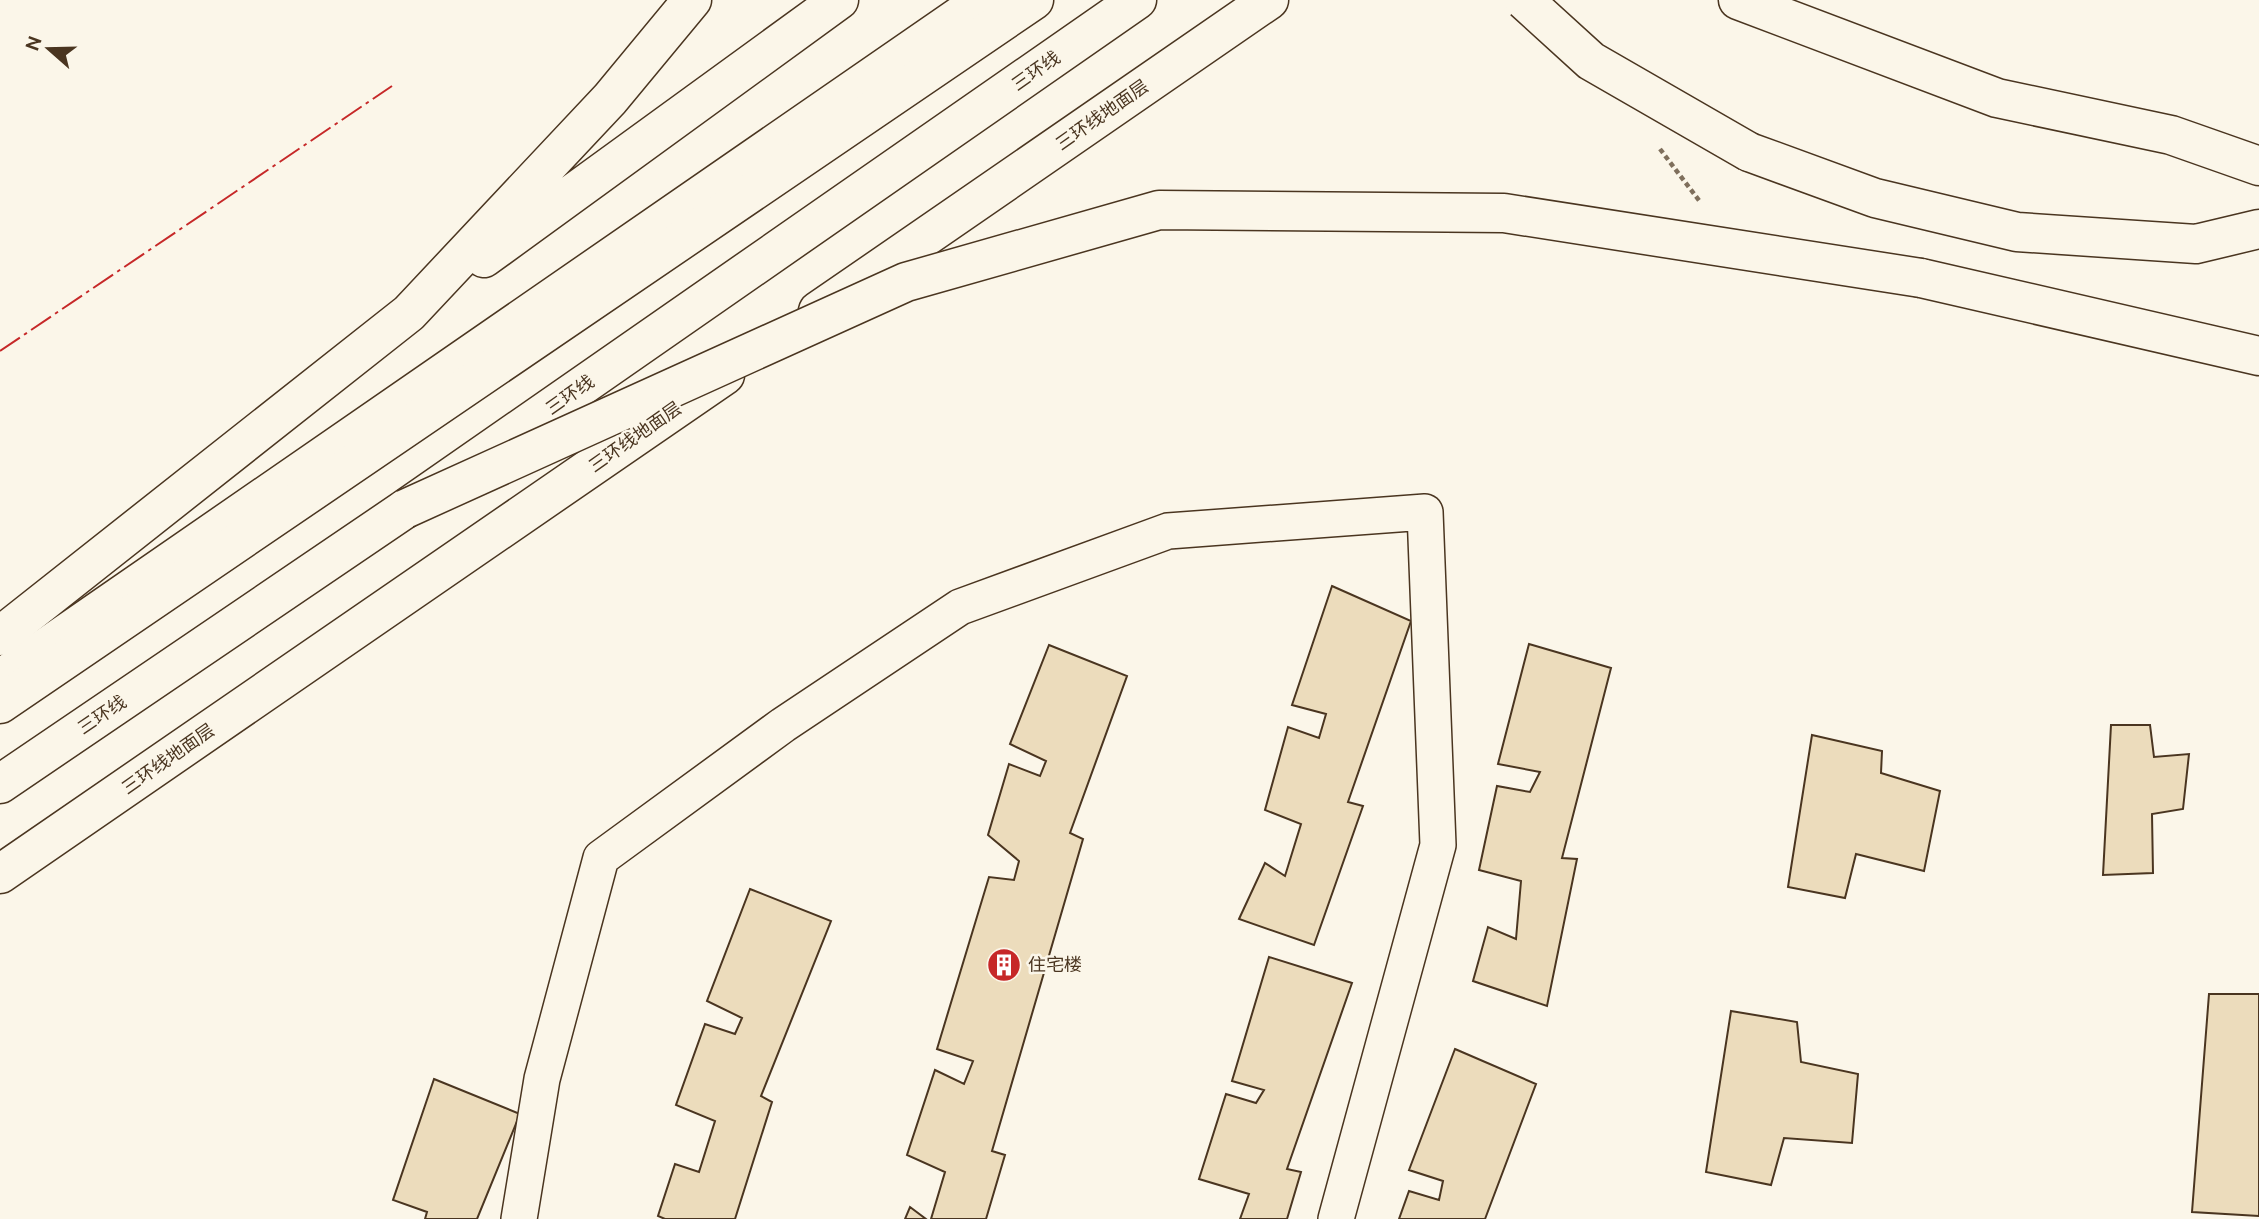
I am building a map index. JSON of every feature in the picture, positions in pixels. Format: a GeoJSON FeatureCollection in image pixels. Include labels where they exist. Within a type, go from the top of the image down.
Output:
{"type":"FeatureCollection","features":[{"type":"Feature","properties":{"kind":"main road"},"geometry":{"type":"LineString","coordinates":[[410,313],[610,99],[692,0]]}},
{"type":"Feature","properties":{"kind":"main road"},"geometry":{"type":"LineString","coordinates":[[0,636],[410,313],[839,0]]}},
{"type":"Feature","properties":{"kind":"main road"},"geometry":{"type":"LineString","coordinates":[[0,679],[983,0]]}},
{"type":"Feature","properties":{"kind":"main road"},"geometry":{"type":"LineString","coordinates":[[0,704],[1034,0]]}},
{"type":"Feature","properties":{"kind":"main road","name":"三环线"},"geometry":{"type":"LineString","coordinates":[[0,784],[405,509],[1137,0]]}},
{"type":"Feature","properties":{"kind":"main road","name":"三环线地面层"},"geometry":{"type":"LineString","coordinates":[[0,874],[1269,0]]}},
{"type":"Feature","properties":{"kind":"main road"},"geometry":{"type":"LineString","coordinates":[[1524,0],[1591,61],[1749,152],[1875,198],[2017,232],[2196,244],[2259,229]]}},
{"type":"Feature","properties":{"kind":"main road"},"geometry":{"type":"LineString","coordinates":[[1738,0],[1997,98],[2171,135],[2259,166]]}},
{"type":"Feature","properties":{"kind":"main road"},"geometry":{"type":"LineString","coordinates":[[405,509],[906,282],[1159,210],[1504,213],[1921,278],[2259,356]]}},
{"type":"Feature","properties":{"kind":"street"},"geometry":{"type":"LineString","coordinates":[[519,1219],[542,1079],[601,858],[783,724],[960,607],[1168,531],[1425,512],[1438,845],[1336,1219]]}},
{"type":"Feature","properties":{"kind":"building"},"geometry":{"type":"Polygon","coordinates":[[[1332,586],[1411,621],[1348,802],[1363,806],[1314,945],[1239,919],[1265,863],[1285,876],[1301,824],[1265,810],[1288,727],[1319,738],[1326,714],[1292,705],[1332,586]]]}},
{"type":"Feature","properties":{"kind":"building"},"geometry":{"type":"Polygon","coordinates":[[[1529,644],[1611,668],[1562,858],[1577,859],[1547,1006],[1473,981],[1488,927],[1516,939],[1521,881],[1479,870],[1497,786],[1530,792],[1540,772],[1498,764],[1529,644]]]}},
{"type":"Feature","properties":{"kind":"building","name":"住宅楼"},"geometry":{"type":"Polygon","coordinates":[[[1049,645],[1127,676],[1070,833],[1083,839],[992,1151],[1005,1155],[986,1219],[931,1219],[945,1172],[907,1155],[935,1070],[964,1084],[973,1061],[937,1049],[989,877],[1014,880],[1019,861],[988,835],[1009,764],[1040,776],[1046,761],[1010,744],[1049,645]]]}},
{"type":"Feature","properties":{"kind":"building"},"geometry":{"type":"Polygon","coordinates":[[[2111,725],[2150,725],[2154,757],[2189,754],[2183,809],[2152,814],[2153,873],[2103,875],[2111,725]]]}},
{"type":"Feature","properties":{"kind":"building"},"geometry":{"type":"Polygon","coordinates":[[[1812,735],[1882,751],[1881,773],[1940,791],[1924,871],[1856,854],[1845,898],[1788,887],[1812,735]]]}},
{"type":"Feature","properties":{"kind":"building"},"geometry":{"type":"Polygon","coordinates":[[[750,889],[831,921],[761,1096],[772,1102],[735,1219],[665,1219],[658,1216],[675,1164],[699,1172],[715,1121],[676,1105],[705,1024],[735,1034],[742,1018],[707,1001],[750,889]]]}},
{"type":"Feature","properties":{"kind":"building"},"geometry":{"type":"Polygon","coordinates":[[[1269,957],[1352,983],[1287,1169],[1301,1172],[1287,1219],[1240,1219],[1249,1194],[1199,1179],[1226,1094],[1256,1103],[1264,1090],[1232,1081],[1269,957]]]}},
{"type":"Feature","properties":{"kind":"building"},"geometry":{"type":"Polygon","coordinates":[[[2209,994],[2259,994],[2259,1216],[2192,1212],[2209,994]]]}},
{"type":"Feature","properties":{"kind":"building"},"geometry":{"type":"Polygon","coordinates":[[[1731,1011],[1797,1022],[1801,1062],[1858,1074],[1852,1143],[1784,1138],[1771,1185],[1706,1172],[1731,1011]]]}},
{"type":"Feature","properties":{"kind":"building"},"geometry":{"type":"Polygon","coordinates":[[[1455,1049],[1536,1084],[1485,1219],[1399,1219],[1409,1191],[1439,1200],[1443,1181],[1409,1170],[1455,1049]]]}},
{"type":"Feature","properties":{"kind":"building"},"geometry":{"type":"Polygon","coordinates":[[[434,1079],[520,1114],[477,1219],[425,1219],[427,1212],[393,1200],[434,1079]]]}},
{"type":"Feature","properties":{"kind":"building"},"geometry":{"type":"Polygon","coordinates":[[[910,1207],[926,1219],[905,1219],[910,1207]]]}},
{"type":"Feature","properties":{"kind":"power"},"geometry":{"type":"LineString","coordinates":[[0,351],[392,86]]}},
{"type":"Feature","properties":{"kind":"place","name":"住宅楼"},"geometry":{"type":"Point","coordinates":[1004,965]}}]}
